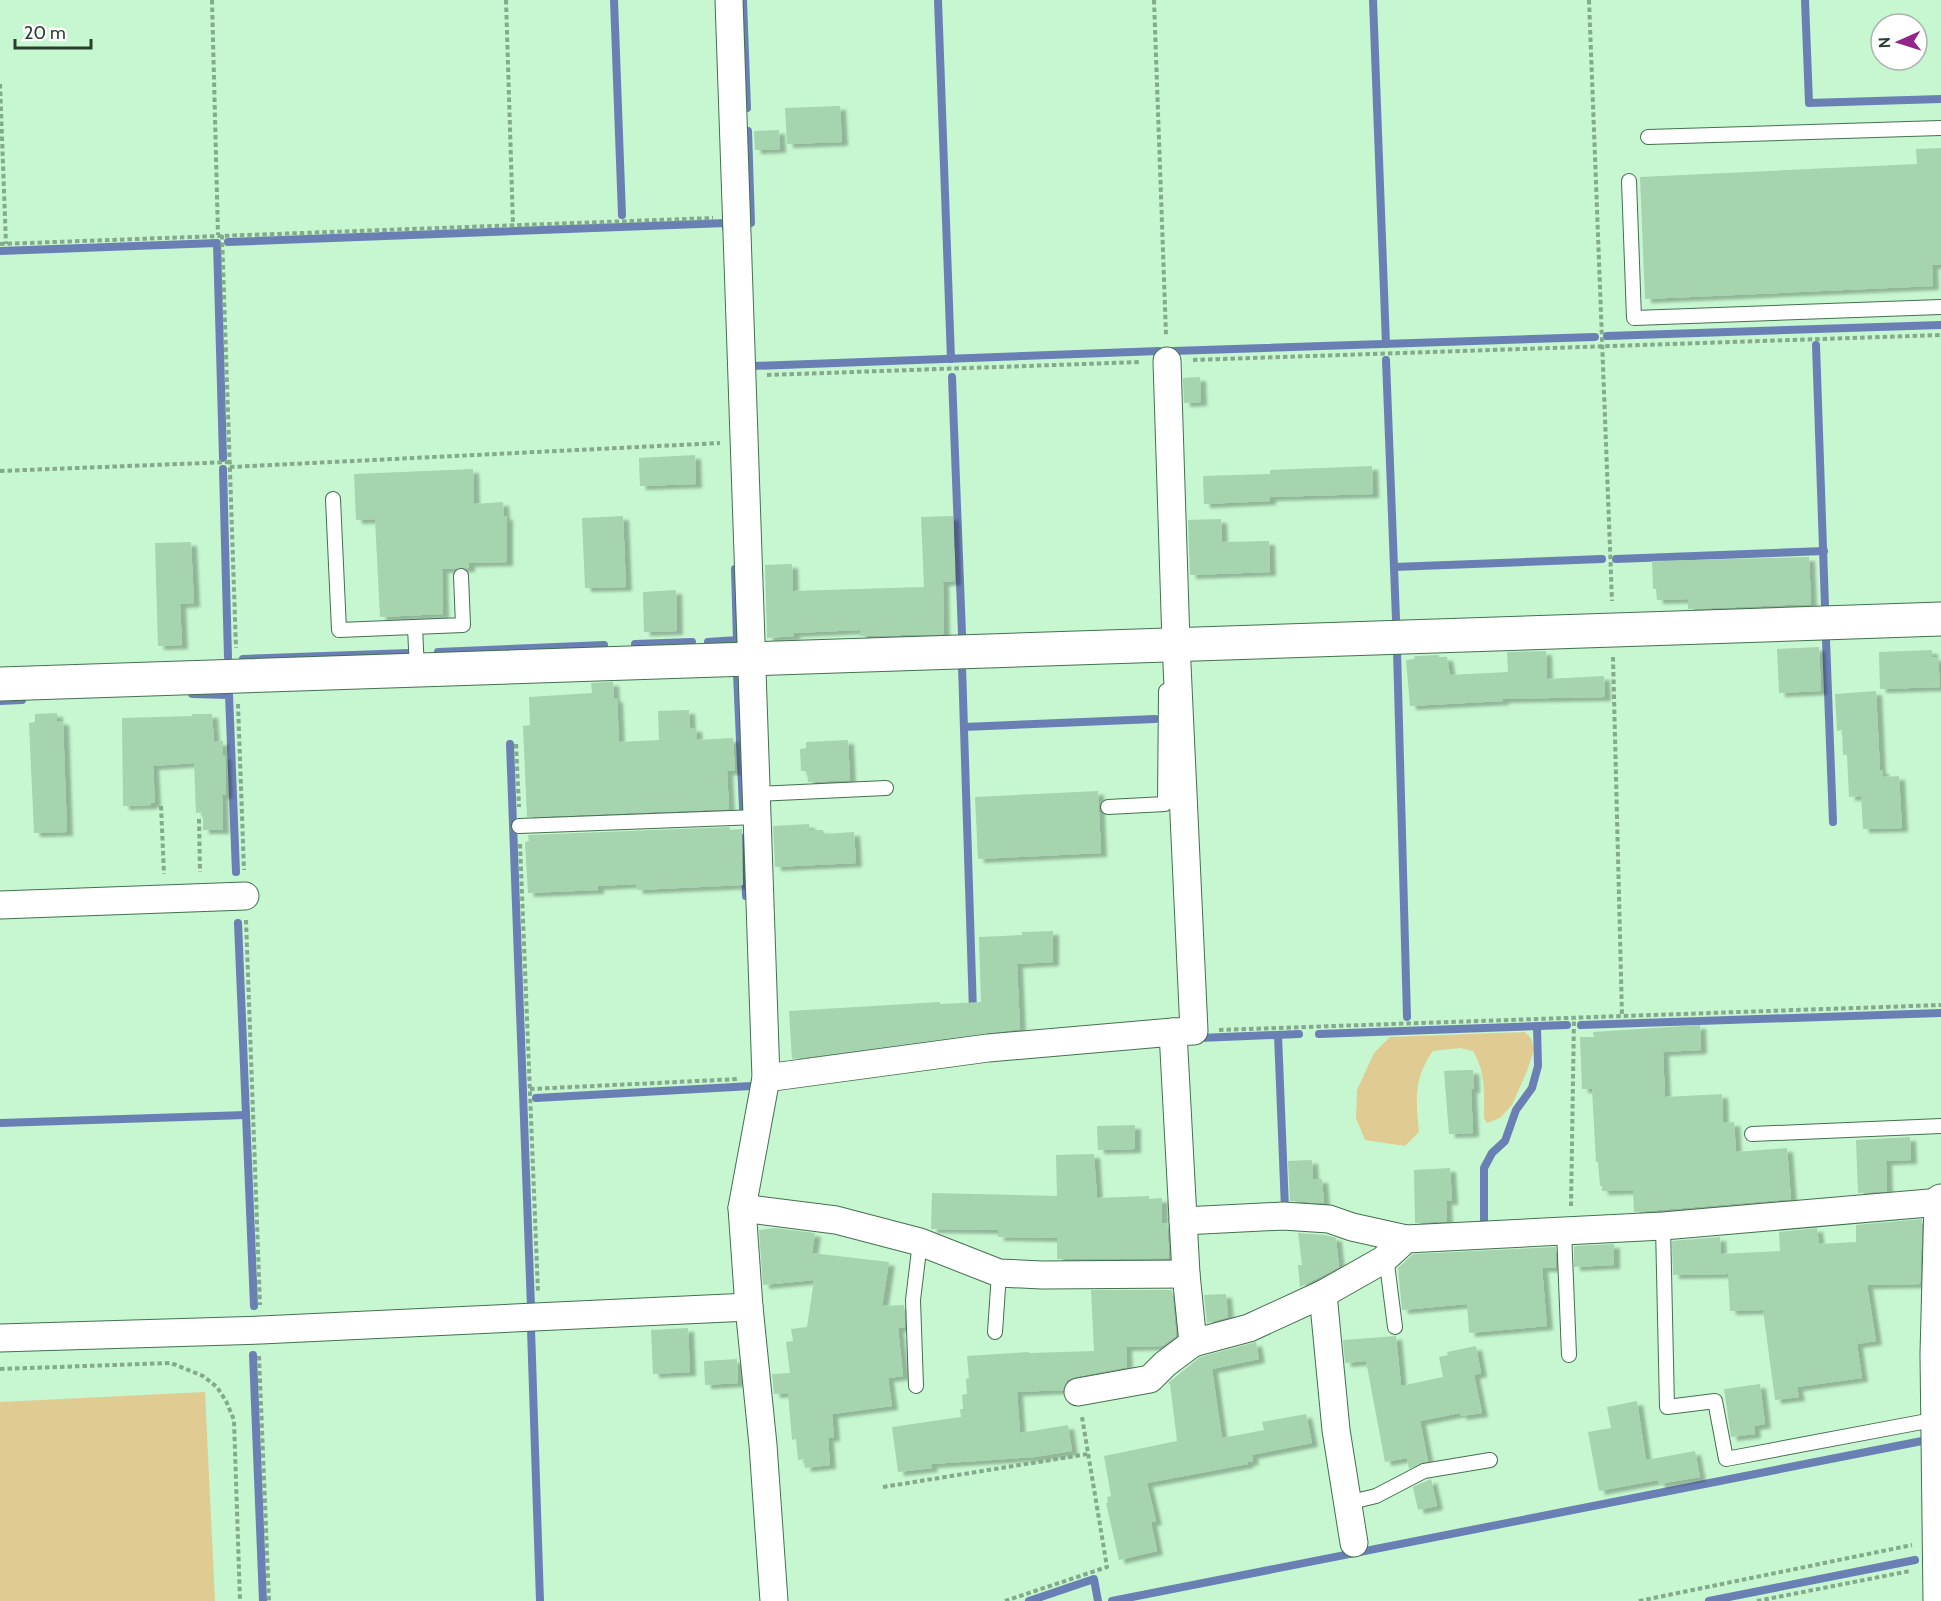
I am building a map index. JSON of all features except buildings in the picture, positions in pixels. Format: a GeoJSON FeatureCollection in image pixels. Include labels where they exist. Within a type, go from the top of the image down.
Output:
{"type":"FeatureCollection","features":[{"type":"Feature","properties":{"kind":"street"},"geometry":{"type":"LineString","coordinates":[[729,0],[766,1078],[742,1208],[774,1601]]}},
{"type":"Feature","properties":{"kind":"street"},"geometry":{"type":"LineString","coordinates":[[1167,361],[1171,644],[1184,1032],[1183,1221],[1193,1343]]}},
{"type":"Feature","properties":{"kind":"street"},"geometry":{"type":"LineString","coordinates":[[0,684],[1941,619]]}},
{"type":"Feature","properties":{"kind":"street"},"geometry":{"type":"LineString","coordinates":[[0,905],[245,896]]}},
{"type":"Feature","properties":{"kind":"street"},"geometry":{"type":"LineString","coordinates":[[766,1078],[988,1048],[1184,1032]]}},
{"type":"Feature","properties":{"kind":"street"},"geometry":{"type":"LineString","coordinates":[[1183,1221],[1283,1216],[1329,1219],[1352,1227],[1406,1239],[1663,1226],[1941,1201],[1937,1353],[1940,1601]]}},
{"type":"Feature","properties":{"kind":"street"},"geometry":{"type":"LineString","coordinates":[[742,1208],[836,1220],[920,1242],[999,1273],[1186,1274]]}},
{"type":"Feature","properties":{"kind":"street"},"geometry":{"type":"LineString","coordinates":[[1078,1392],[1150,1379],[1165,1364],[1193,1343],[1249,1328],[1323,1294],[1383,1260],[1406,1239]]}},
{"type":"Feature","properties":{"kind":"street"},"geometry":{"type":"LineString","coordinates":[[1323,1294],[1336,1430],[1354,1543]]}},
{"type":"Feature","properties":{"kind":"street"},"geometry":{"type":"LineString","coordinates":[[0,1338],[260,1330],[749,1307]]}},
{"type":"Feature","properties":{"kind":"lane"},"geometry":{"type":"LineString","coordinates":[[1648,137],[1941,128]]}},
{"type":"Feature","properties":{"kind":"lane"},"geometry":{"type":"LineString","coordinates":[[1629,180],[1634,318],[1941,307]]}},
{"type":"Feature","properties":{"kind":"lane"},"geometry":{"type":"LineString","coordinates":[[333,499],[339,630],[463,625],[461,576]]}},
{"type":"Feature","properties":{"kind":"lane"},"geometry":{"type":"LineString","coordinates":[[415,627],[417,670]]}},
{"type":"Feature","properties":{"kind":"lane"},"geometry":{"type":"LineString","coordinates":[[1108,807],[1165,804],[1171,644]]}},
{"type":"Feature","properties":{"kind":"lane"},"geometry":{"type":"LineString","coordinates":[[519,826],[757,806],[886,788]]}},
{"type":"Feature","properties":{"kind":"lane"},"geometry":{"type":"LineString","coordinates":[[1752,1134],[1941,1126]]}},
{"type":"Feature","properties":{"kind":"lane"},"geometry":{"type":"LineString","coordinates":[[1663,1226],[1667,1407],[1716,1401],[1726,1459],[1938,1419]]}},
{"type":"Feature","properties":{"kind":"lane"},"geometry":{"type":"LineString","coordinates":[[1567,1231],[1569,1355]]}},
{"type":"Feature","properties":{"kind":"lane"},"geometry":{"type":"LineString","coordinates":[[916,1386],[913,1300],[920,1242]]}},
{"type":"Feature","properties":{"kind":"lane"},"geometry":{"type":"LineString","coordinates":[[1383,1260],[1387,1264],[1395,1327]]}},
{"type":"Feature","properties":{"kind":"lane"},"geometry":{"type":"LineString","coordinates":[[995,1332],[999,1273]]}},
{"type":"Feature","properties":{"kind":"lane"},"geometry":{"type":"LineString","coordinates":[[1347,1503],[1376,1496],[1424,1471],[1490,1460]]}},
{"type":"Feature","properties":{"kind":"path"},"geometry":{"type":"LineString","coordinates":[[212,0],[269,1601]]}},
{"type":"Feature","properties":{"kind":"path"},"geometry":{"type":"LineString","coordinates":[[506,0],[513,225]]}},
{"type":"Feature","properties":{"kind":"path"},"geometry":{"type":"LineString","coordinates":[[1154,0],[1167,361]]}},
{"type":"Feature","properties":{"kind":"path"},"geometry":{"type":"LineString","coordinates":[[1589,0],[1613,629],[1622,1016]]}},
{"type":"Feature","properties":{"kind":"path"},"geometry":{"type":"LineString","coordinates":[[0,84],[6,244]]}},
{"type":"Feature","properties":{"kind":"path"},"geometry":{"type":"LineString","coordinates":[[0,244],[737,217]]}},
{"type":"Feature","properties":{"kind":"path"},"geometry":{"type":"LineString","coordinates":[[743,376],[1941,335]]}},
{"type":"Feature","properties":{"kind":"path"},"geometry":{"type":"LineString","coordinates":[[0,471],[230,464],[745,442]]}},
{"type":"Feature","properties":{"kind":"path"},"geometry":{"type":"LineString","coordinates":[[516,744],[539,1317]]}},
{"type":"Feature","properties":{"kind":"path"},"geometry":{"type":"LineString","coordinates":[[161,806],[165,899]]}},
{"type":"Feature","properties":{"kind":"path"},"geometry":{"type":"LineString","coordinates":[[199,819],[201,898]]}},
{"type":"Feature","properties":{"kind":"path"},"geometry":{"type":"LineString","coordinates":[[1184,1032],[1941,1005]]}},
{"type":"Feature","properties":{"kind":"path"},"geometry":{"type":"LineString","coordinates":[[1567,1231],[1574,1017]]}},
{"type":"Feature","properties":{"kind":"path"},"geometry":{"type":"LineString","coordinates":[[530,1089],[766,1078]]}},
{"type":"Feature","properties":{"kind":"path"},"geometry":{"type":"LineString","coordinates":[[0,1369],[171,1363],[203,1376],[217,1387],[234,1420],[240,1601]]}},
{"type":"Feature","properties":{"kind":"path"},"geometry":{"type":"LineString","coordinates":[[1005,1601],[1107,1567],[1078,1392]]}},
{"type":"Feature","properties":{"kind":"path"},"geometry":{"type":"LineString","coordinates":[[883,1486],[1088,1454]]}},
{"type":"Feature","properties":{"kind":"path"},"geometry":{"type":"LineString","coordinates":[[1639,1601],[1940,1554]]}},
{"type":"Feature","properties":{"kind":"path"},"geometry":{"type":"LineString","coordinates":[[1757,1601],[1898,1573],[1940,1554]]}},
{"type":"Feature","properties":{"kind":"shaded area"},"geometry":{"type":"Polygon","coordinates":[[[1525,1032],[1531,1038],[1534,1050],[1512,1105],[1500,1118],[1487,1123],[1484,1118],[1482,1075],[1473,1051],[1460,1048],[1433,1051],[1422,1071],[1417,1090],[1419,1132],[1405,1146],[1365,1140],[1356,1118],[1357,1090],[1374,1053],[1390,1037],[1525,1032]]]}},
{"type":"Feature","properties":{"kind":"shaded area"},"geometry":{"type":"Polygon","coordinates":[[[205,1392],[215,1601],[0,1601],[0,1402],[205,1392]]]}},
{"type":"Feature","properties":{"kind":"waterway"},"geometry":{"type":"LineString","coordinates":[[614,0],[622,215]]}},
{"type":"Feature","properties":{"kind":"waterway"},"geometry":{"type":"LineString","coordinates":[[743,0],[747,108]]}},
{"type":"Feature","properties":{"kind":"waterway"},"geometry":{"type":"LineString","coordinates":[[938,0],[951,359]]}},
{"type":"Feature","properties":{"kind":"waterway"},"geometry":{"type":"LineString","coordinates":[[1373,0],[1386,344]]}},
{"type":"Feature","properties":{"kind":"waterway"},"geometry":{"type":"LineString","coordinates":[[1805,0],[1809,103],[1941,99]]}},
{"type":"Feature","properties":{"kind":"waterway"},"geometry":{"type":"LineString","coordinates":[[748,131],[751,223]]}},
{"type":"Feature","properties":{"kind":"waterway"},"geometry":{"type":"LineString","coordinates":[[228,242],[726,223],[726,228]]}},
{"type":"Feature","properties":{"kind":"waterway"},"geometry":{"type":"LineString","coordinates":[[0,251],[217,243],[223,458]]}},
{"type":"Feature","properties":{"kind":"waterway"},"geometry":{"type":"LineString","coordinates":[[1607,336],[1941,325]]}},
{"type":"Feature","properties":{"kind":"waterway"},"geometry":{"type":"LineString","coordinates":[[1173,351],[1595,337]]}},
{"type":"Feature","properties":{"kind":"waterway"},"geometry":{"type":"LineString","coordinates":[[1816,345],[1825,606]]}},
{"type":"Feature","properties":{"kind":"waterway"},"geometry":{"type":"LineString","coordinates":[[752,366],[1159,351]]}},
{"type":"Feature","properties":{"kind":"waterway"},"geometry":{"type":"LineString","coordinates":[[1386,360],[1396,619]]}},
{"type":"Feature","properties":{"kind":"waterway"},"geometry":{"type":"LineString","coordinates":[[952,377],[962,634]]}},
{"type":"Feature","properties":{"kind":"waterway"},"geometry":{"type":"LineString","coordinates":[[223,469],[228,657]]}},
{"type":"Feature","properties":{"kind":"waterway"},"geometry":{"type":"LineString","coordinates":[[1616,559],[1824,551]]}},
{"type":"Feature","properties":{"kind":"waterway"},"geometry":{"type":"LineString","coordinates":[[1394,567],[1602,559]]}},
{"type":"Feature","properties":{"kind":"waterway"},"geometry":{"type":"LineString","coordinates":[[708,642],[737,640],[735,569]]}},
{"type":"Feature","properties":{"kind":"waterway"},"geometry":{"type":"LineString","coordinates":[[1826,640],[1833,822]]}},
{"type":"Feature","properties":{"kind":"waterway"},"geometry":{"type":"LineString","coordinates":[[635,644],[692,642]]}},
{"type":"Feature","properties":{"kind":"waterway"},"geometry":{"type":"LineString","coordinates":[[438,652],[604,645]]}},
{"type":"Feature","properties":{"kind":"waterway"},"geometry":{"type":"LineString","coordinates":[[1397,650],[1407,1017]]}},
{"type":"Feature","properties":{"kind":"waterway"},"geometry":{"type":"LineString","coordinates":[[243,659],[409,653]]}},
{"type":"Feature","properties":{"kind":"waterway"},"geometry":{"type":"LineString","coordinates":[[962,666],[973,1012]]}},
{"type":"Feature","properties":{"kind":"waterway"},"geometry":{"type":"LineString","coordinates":[[737,674],[743,808]]}},
{"type":"Feature","properties":{"kind":"waterway"},"geometry":{"type":"LineString","coordinates":[[192,694],[229,695],[236,872]]}},
{"type":"Feature","properties":{"kind":"waterway"},"geometry":{"type":"LineString","coordinates":[[0,701],[22,700]]}},
{"type":"Feature","properties":{"kind":"waterway"},"geometry":{"type":"LineString","coordinates":[[964,727],[1155,719]]}},
{"type":"Feature","properties":{"kind":"waterway"},"geometry":{"type":"LineString","coordinates":[[510,744],[531,1307]]}},
{"type":"Feature","properties":{"kind":"waterway"},"geometry":{"type":"LineString","coordinates":[[744,838],[746,896]]}},
{"type":"Feature","properties":{"kind":"waterway"},"geometry":{"type":"LineString","coordinates":[[238,923],[254,1306]]}},
{"type":"Feature","properties":{"kind":"waterway"},"geometry":{"type":"LineString","coordinates":[[1581,1025],[1941,1013]]}},
{"type":"Feature","properties":{"kind":"waterway"},"geometry":{"type":"LineString","coordinates":[[1319,1034],[1567,1025]]}},
{"type":"Feature","properties":{"kind":"waterway"},"geometry":{"type":"LineString","coordinates":[[1484,1223],[1484,1168],[1492,1153],[1505,1141],[1516,1110],[1532,1088],[1538,1066],[1537,1026]]}},
{"type":"Feature","properties":{"kind":"waterway"},"geometry":{"type":"LineString","coordinates":[[1199,1038],[1299,1034]]}},
{"type":"Feature","properties":{"kind":"waterway"},"geometry":{"type":"LineString","coordinates":[[1278,1035],[1285,1209]]}},
{"type":"Feature","properties":{"kind":"waterway"},"geometry":{"type":"LineString","coordinates":[[536,1098],[752,1086]]}},
{"type":"Feature","properties":{"kind":"waterway"},"geometry":{"type":"LineString","coordinates":[[0,1123],[246,1115]]}},
{"type":"Feature","properties":{"kind":"waterway"},"geometry":{"type":"LineString","coordinates":[[531,1329],[540,1601]]}},
{"type":"Feature","properties":{"kind":"waterway"},"geometry":{"type":"LineString","coordinates":[[253,1355],[263,1601]]}},
{"type":"Feature","properties":{"kind":"waterway"},"geometry":{"type":"LineString","coordinates":[[1112,1601],[1922,1441]]}},
{"type":"Feature","properties":{"kind":"waterway"},"geometry":{"type":"LineString","coordinates":[[1709,1601],[1915,1560]]}},
{"type":"Feature","properties":{"kind":"waterway"},"geometry":{"type":"LineString","coordinates":[[1029,1601],[1094,1579],[1098,1601]]}}]}
